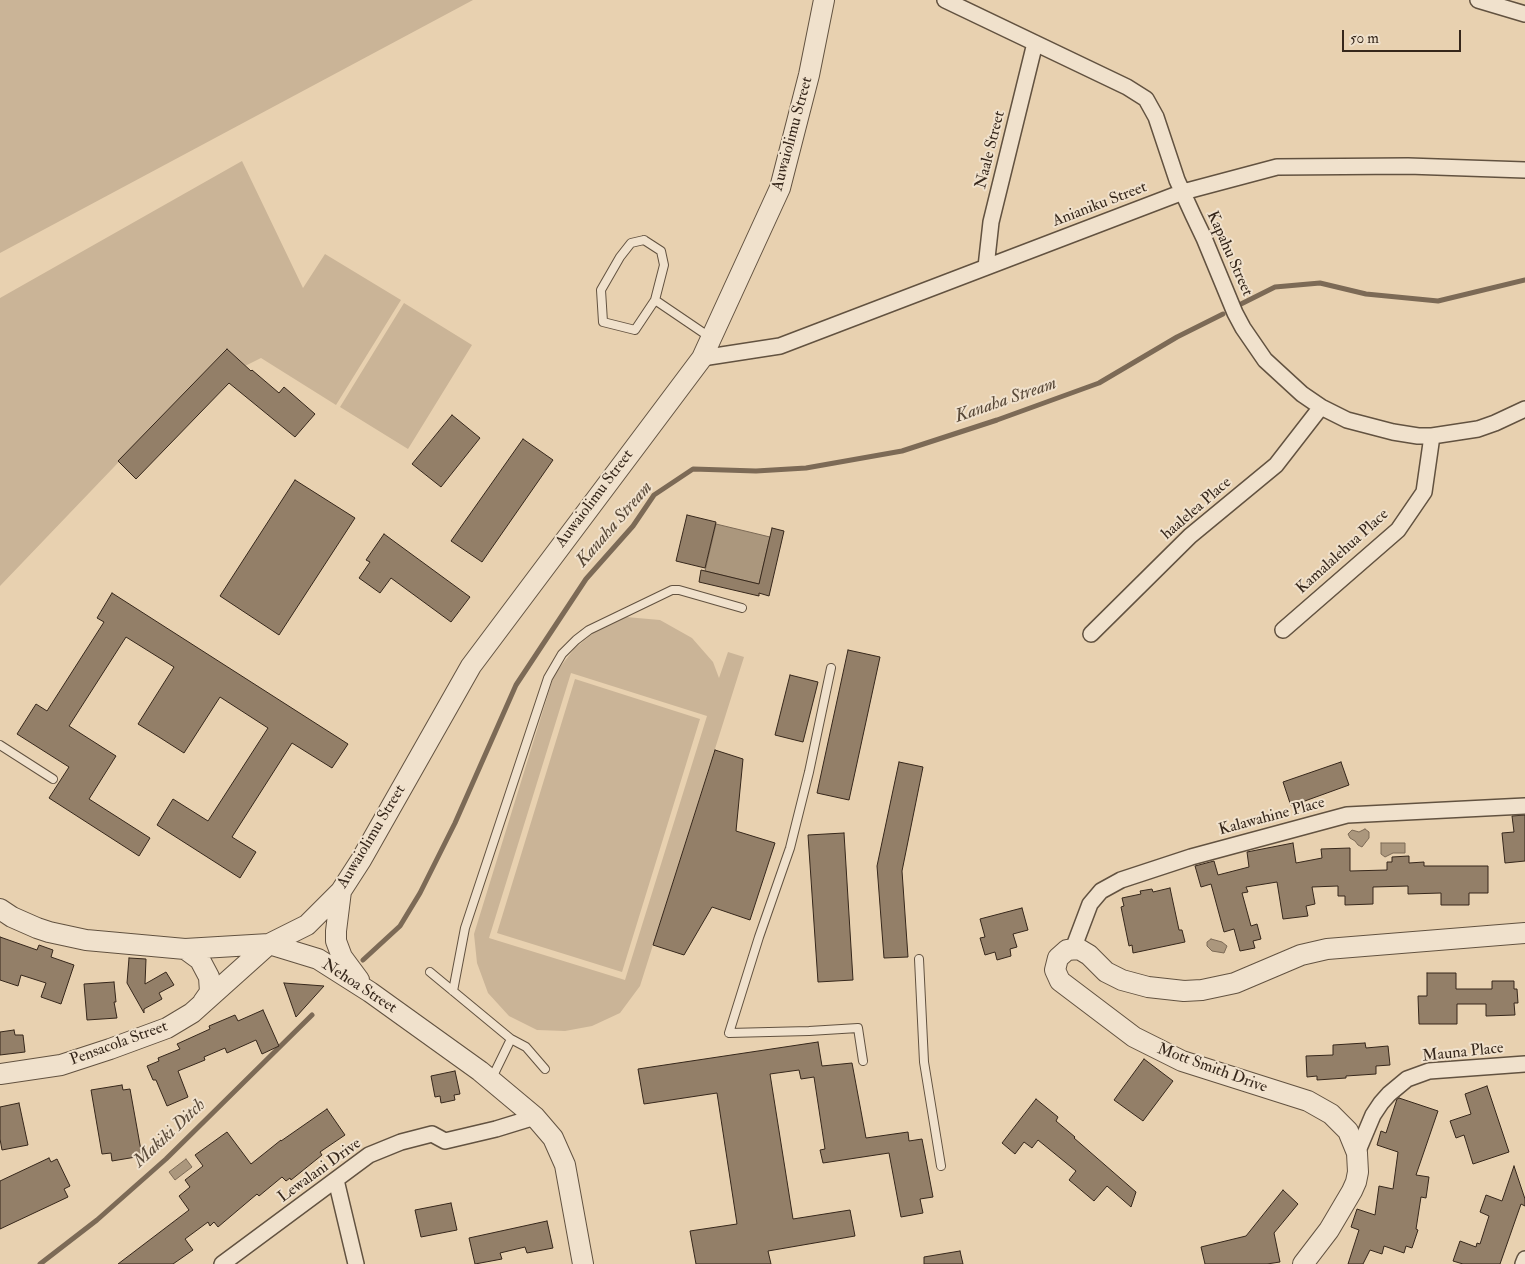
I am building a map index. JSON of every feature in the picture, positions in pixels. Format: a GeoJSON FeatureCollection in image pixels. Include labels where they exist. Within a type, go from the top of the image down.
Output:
{"type":"FeatureCollection","features":[{"type":"Feature","properties":{"kind":"street","name":"Auwaiolimu Street"},"geometry":{"type":"LineString","coordinates":[[269,944],[307,925],[340,891],[361,860],[471,666],[702,358],[780,188],[809,75],[824,0]]}},
{"type":"Feature","properties":{"kind":"street","name":"Kapahu Street"},"geometry":{"type":"LineString","coordinates":[[945,0],[1127,87],[1146,99],[1156,118],[1177,180],[1243,328],[1265,360],[1296,388],[1321,407],[1347,420],[1370,427],[1410,435],[1432,436],[1478,429],[1495,424],[1525,409]]}},
{"type":"Feature","properties":{"kind":"street"},"geometry":{"type":"LineString","coordinates":[[1478,0],[1525,14]]}},
{"type":"Feature","properties":{"kind":"street","name":"Naale Street"},"geometry":{"type":"LineString","coordinates":[[986,267],[991,222],[1035,42]]}},
{"type":"Feature","properties":{"kind":"street","name":"Anianiku Street"},"geometry":{"type":"LineString","coordinates":[[702,358],[780,346],[1183,192],[1277,167],[1408,166],[1525,170]]}},
{"type":"Feature","properties":{"kind":"street","name":"haalelea Place"},"geometry":{"type":"LineString","coordinates":[[1091,634],[1190,536],[1276,465],[1321,407]]}},
{"type":"Feature","properties":{"kind":"street","name":"Kamalalehua Place"},"geometry":{"type":"LineString","coordinates":[[1283,630],[1398,530],[1424,492],[1432,436]]}},
{"type":"Feature","properties":{"kind":"street","name":"Kalawahine Place"},"geometry":{"type":"LineString","coordinates":[[1073,949],[1090,904],[1101,891],[1121,880],[1165,865],[1347,815],[1525,806]]}},
{"type":"Feature","properties":{"kind":"street"},"geometry":{"type":"LineString","coordinates":[[340,891],[336,931],[339,951],[346,964],[370,992]]}},
{"type":"Feature","properties":{"kind":"street","name":"Nehoa Street"},"geometry":{"type":"LineString","coordinates":[[0,909],[30,926],[68,937],[185,949],[269,944],[318,960],[370,992],[491,1080],[535,1117],[553,1138],[565,1165],[583,1264]]}},
{"type":"Feature","properties":{"kind":"street"},"geometry":{"type":"LineString","coordinates":[[1073,949],[1084,952],[1106,972],[1122,980],[1148,987],[1184,991],[1235,983],[1301,955],[1327,949],[1525,933]]}},
{"type":"Feature","properties":{"kind":"street","name":"Pensacola Street"},"geometry":{"type":"LineString","coordinates":[[0,1074],[61,1065],[167,1028],[192,1013],[269,944]]}},
{"type":"Feature","properties":{"kind":"street"},"geometry":{"type":"LineString","coordinates":[[185,949],[200,960],[209,976],[210,992],[203,1002]]}},
{"type":"Feature","properties":{"kind":"street","name":"Mott Smith Drive"},"geometry":{"type":"LineString","coordinates":[[1073,949],[1062,953],[1055,964],[1056,976],[1134,1037],[1182,1061],[1308,1101],[1341,1121],[1348,1131],[1357,1153],[1358,1172],[1352,1191],[1329,1230],[1303,1264]]}},
{"type":"Feature","properties":{"kind":"street","name":"Mauna Place"},"geometry":{"type":"LineString","coordinates":[[1357,1153],[1373,1115],[1381,1103],[1407,1079],[1429,1071],[1525,1064]]}},
{"type":"Feature","properties":{"kind":"street","name":"Lewalani Drive"},"geometry":{"type":"LineString","coordinates":[[222,1264],[369,1155],[401,1142],[432,1134],[445,1141],[496,1130],[535,1117]]}},
{"type":"Feature","properties":{"kind":"street"},"geometry":{"type":"LineString","coordinates":[[336,1180],[356,1264]]}},
{"type":"Feature","properties":{"kind":"street"},"geometry":{"type":"LineString","coordinates":[[1524,1264],[1525,1259]]}},
{"type":"Feature","properties":{"kind":"lane"},"geometry":{"type":"LineString","coordinates":[[644,240],[661,251],[664,265],[655,300],[635,330],[603,322],[601,290],[620,257],[631,243],[644,240]]}},
{"type":"Feature","properties":{"kind":"lane"},"geometry":{"type":"LineString","coordinates":[[655,300],[711,338]]}},
{"type":"Feature","properties":{"kind":"lane"},"geometry":{"type":"LineString","coordinates":[[453,991],[465,928],[548,678],[562,654],[589,630],[672,590],[679,590],[742,608]]}},
{"type":"Feature","properties":{"kind":"lane"},"geometry":{"type":"LineString","coordinates":[[832,668],[790,848],[759,937],[729,1033],[809,1032],[858,1028],[863,1061]]}},
{"type":"Feature","properties":{"kind":"lane"},"geometry":{"type":"LineString","coordinates":[[0,745],[53,779]]}},
{"type":"Feature","properties":{"kind":"lane"},"geometry":{"type":"LineString","coordinates":[[919,959],[924,1062],[941,1166]]}},
{"type":"Feature","properties":{"kind":"lane"},"geometry":{"type":"LineString","coordinates":[[430,972],[511,1039],[526,1047],[545,1069]]}},
{"type":"Feature","properties":{"kind":"lane"},"geometry":{"type":"LineString","coordinates":[[491,1080],[511,1039]]}},
{"type":"Feature","properties":{"kind":"shaded area"},"geometry":{"type":"Polygon","coordinates":[[[0,0],[473,0],[0,253],[0,0]]]}},
{"type":"Feature","properties":{"kind":"shaded area"},"geometry":{"type":"Polygon","coordinates":[[[242,161],[303,288],[325,254],[401,300],[336,405],[261,358],[245,366],[227,349],[0,586],[0,298],[242,161]]]}},
{"type":"Feature","properties":{"kind":"shaded area"},"geometry":{"type":"Polygon","coordinates":[[[404,303],[472,345],[408,449],[340,407],[404,303]]]}},
{"type":"Feature","properties":{"kind":"shaded area"},"geometry":{"type":"Polygon","coordinates":[[[716,524],[770,537],[759,584],[705,571],[716,524]]]}},
{"type":"Feature","properties":{"kind":"shaded area"},"geometry":{"type":"Polygon","coordinates":[[[626,617],[660,620],[692,638],[713,662],[719,678],[728,652],[744,657],[640,986],[620,1013],[592,1026],[565,1031],[537,1030],[509,1016],[488,993],[477,963],[474,934],[554,675],[574,649],[598,629],[626,617]],[[571,673],[489,938],[625,980],[707,716],[571,673]]]}},
{"type":"Feature","properties":{"kind":"shaded area"},"geometry":{"type":"Polygon","coordinates":[[[575,679],[700,719],[622,972],[497,933],[575,679]]]}},
{"type":"Feature","properties":{"kind":"shaded area"},"geometry":{"type":"Polygon","coordinates":[[[1365,829],[1369,832],[1369,838],[1362,847],[1350,838],[1348,834],[1352,830],[1359,832],[1365,829]]]}},
{"type":"Feature","properties":{"kind":"shaded area"},"geometry":{"type":"Polygon","coordinates":[[[1381,843],[1405,843],[1405,853],[1393,853],[1385,857],[1381,854],[1381,843]]]}},
{"type":"Feature","properties":{"kind":"shaded area"},"geometry":{"type":"Polygon","coordinates":[[[1211,939],[1222,942],[1227,946],[1224,953],[1212,951],[1207,946],[1207,942],[1211,939]]]}},
{"type":"Feature","properties":{"kind":"shaded area"},"geometry":{"type":"Polygon","coordinates":[[[186,1159],[192,1167],[175,1180],[169,1172],[186,1159]]]}},
{"type":"Feature","properties":{"kind":"building"},"geometry":{"type":"Polygon","coordinates":[[[227,349],[279,393],[284,387],[315,414],[295,437],[229,383],[136,479],[118,461],[227,349]]]}},
{"type":"Feature","properties":{"kind":"building"},"geometry":{"type":"Polygon","coordinates":[[[452,415],[480,438],[441,487],[412,464],[452,415]]]}},
{"type":"Feature","properties":{"kind":"building"},"geometry":{"type":"Polygon","coordinates":[[[523,439],[553,460],[482,562],[451,541],[523,439]]]}},
{"type":"Feature","properties":{"kind":"building"},"geometry":{"type":"Polygon","coordinates":[[[295,480],[355,518],[279,635],[220,596],[295,480]]]}},
{"type":"Feature","properties":{"kind":"building"},"geometry":{"type":"Polygon","coordinates":[[[687,515],[716,522],[705,568],[676,561],[687,515]]]}},
{"type":"Feature","properties":{"kind":"building"},"geometry":{"type":"Polygon","coordinates":[[[772,528],[784,531],[769,596],[759,593],[759,596],[699,582],[701,570],[759,584],[772,528]]]}},
{"type":"Feature","properties":{"kind":"building"},"geometry":{"type":"Polygon","coordinates":[[[384,534],[470,597],[451,622],[391,578],[380,593],[359,578],[370,562],[366,560],[384,534]]]}},
{"type":"Feature","properties":{"kind":"building"},"geometry":{"type":"Polygon","coordinates":[[[112,593],[348,744],[332,768],[292,743],[232,837],[256,852],[240,878],[157,825],[173,799],[208,821],[268,728],[220,697],[184,753],[138,724],[174,667],[126,637],[69,726],[116,756],[89,799],[150,838],[139,856],[49,798],[69,767],[17,734],[36,704],[47,711],[104,622],[97,618],[112,593]]]}},
{"type":"Feature","properties":{"kind":"building"},"geometry":{"type":"Polygon","coordinates":[[[848,650],[880,657],[849,800],[817,793],[848,650]]]}},
{"type":"Feature","properties":{"kind":"building"},"geometry":{"type":"Polygon","coordinates":[[[790,675],[818,682],[803,742],[775,735],[790,675]]]}},
{"type":"Feature","properties":{"kind":"building"},"geometry":{"type":"Polygon","coordinates":[[[715,750],[743,759],[736,831],[775,843],[750,920],[712,907],[684,955],[653,945],[715,750]]]}},
{"type":"Feature","properties":{"kind":"building"},"geometry":{"type":"Polygon","coordinates":[[[899,762],[923,767],[902,871],[908,957],[884,958],[877,866],[899,762]]]}},
{"type":"Feature","properties":{"kind":"building"},"geometry":{"type":"Polygon","coordinates":[[[1341,762],[1349,785],[1291,806],[1283,782],[1341,762]]]}},
{"type":"Feature","properties":{"kind":"building"},"geometry":{"type":"Polygon","coordinates":[[[1525,815],[1525,861],[1505,863],[1502,833],[1514,832],[1512,816],[1525,815]]]}},
{"type":"Feature","properties":{"kind":"building"},"geometry":{"type":"Polygon","coordinates":[[[844,833],[853,980],[818,982],[808,835],[844,833]]]}},
{"type":"Feature","properties":{"kind":"building"},"geometry":{"type":"Polygon","coordinates":[[[1293,843],[1296,863],[1322,858],[1321,849],[1350,848],[1350,871],[1387,870],[1387,862],[1392,862],[1392,857],[1409,856],[1409,863],[1424,862],[1424,866],[1488,866],[1488,893],[1469,893],[1469,905],[1441,905],[1441,893],[1408,894],[1408,886],[1373,887],[1373,904],[1345,905],[1345,896],[1338,896],[1338,886],[1312,887],[1315,904],[1306,906],[1308,916],[1283,919],[1277,882],[1246,887],[1248,892],[1242,893],[1251,926],[1257,924],[1261,939],[1253,941],[1255,948],[1240,951],[1234,929],[1224,932],[1211,884],[1201,887],[1195,866],[1214,861],[1218,875],[1249,867],[1247,852],[1293,843]]]}},
{"type":"Feature","properties":{"kind":"building"},"geometry":{"type":"Polygon","coordinates":[[[1170,888],[1179,930],[1182,930],[1185,942],[1133,953],[1132,945],[1129,946],[1121,907],[1124,906],[1122,898],[1141,894],[1140,891],[1152,889],[1153,892],[1170,888]]]}},
{"type":"Feature","properties":{"kind":"building"},"geometry":{"type":"Polygon","coordinates":[[[1022,908],[1028,930],[1013,934],[1017,947],[1010,949],[1011,956],[997,960],[995,952],[985,955],[980,938],[985,937],[980,919],[1022,908]]]}},
{"type":"Feature","properties":{"kind":"building"},"geometry":{"type":"Polygon","coordinates":[[[0,937],[37,950],[39,945],[53,950],[51,957],[74,965],[61,1004],[41,997],[46,983],[21,975],[18,986],[0,980],[0,937]]]}},
{"type":"Feature","properties":{"kind":"building"},"geometry":{"type":"Polygon","coordinates":[[[129,958],[146,959],[145,984],[166,972],[174,985],[159,993],[162,999],[144,1009],[144,1013],[127,983],[129,958]]]}},
{"type":"Feature","properties":{"kind":"building"},"geometry":{"type":"Polygon","coordinates":[[[1427,973],[1456,973],[1456,989],[1492,989],[1492,981],[1514,981],[1514,989],[1517,989],[1518,1003],[1514,1003],[1515,1015],[1486,1016],[1486,1004],[1457,1004],[1457,1024],[1419,1024],[1418,996],[1427,996],[1427,973]]]}},
{"type":"Feature","properties":{"kind":"building"},"geometry":{"type":"Polygon","coordinates":[[[114,982],[116,1002],[114,1002],[117,1018],[87,1020],[84,984],[114,982]]]}},
{"type":"Feature","properties":{"kind":"building"},"geometry":{"type":"Polygon","coordinates":[[[284,983],[324,986],[296,1017],[284,983]]]}},
{"type":"Feature","properties":{"kind":"building"},"geometry":{"type":"Polygon","coordinates":[[[263,1010],[279,1046],[262,1054],[256,1040],[227,1053],[225,1048],[204,1057],[205,1060],[178,1071],[188,1097],[167,1106],[156,1080],[153,1080],[147,1066],[159,1061],[158,1058],[180,1049],[177,1044],[210,1029],[209,1026],[235,1015],[238,1021],[263,1010]]]}},
{"type":"Feature","properties":{"kind":"building"},"geometry":{"type":"Polygon","coordinates":[[[14,1030],[15,1035],[23,1035],[25,1052],[0,1055],[0,1032],[14,1030]]]}},
{"type":"Feature","properties":{"kind":"building"},"geometry":{"type":"Polygon","coordinates":[[[818,1042],[822,1066],[852,1063],[866,1138],[908,1132],[909,1141],[922,1139],[933,1197],[920,1199],[923,1213],[901,1217],[889,1153],[823,1163],[820,1150],[825,1149],[814,1077],[801,1079],[799,1070],[770,1074],[793,1219],[850,1210],[855,1236],[768,1251],[771,1264],[696,1264],[690,1231],[737,1224],[717,1093],[644,1104],[638,1069],[818,1042]]]}},
{"type":"Feature","properties":{"kind":"building"},"geometry":{"type":"Polygon","coordinates":[[[1365,1043],[1366,1048],[1388,1046],[1390,1065],[1376,1066],[1376,1074],[1317,1080],[1317,1076],[1307,1077],[1306,1056],[1333,1055],[1333,1045],[1365,1043]]]}},
{"type":"Feature","properties":{"kind":"building"},"geometry":{"type":"Polygon","coordinates":[[[1144,1059],[1173,1081],[1143,1121],[1114,1100],[1144,1059]]]}},
{"type":"Feature","properties":{"kind":"building"},"geometry":{"type":"Polygon","coordinates":[[[455,1071],[460,1094],[454,1095],[455,1100],[441,1103],[440,1096],[435,1097],[431,1076],[455,1071]]]}},
{"type":"Feature","properties":{"kind":"building"},"geometry":{"type":"Polygon","coordinates":[[[122,1085],[123,1090],[130,1089],[142,1156],[112,1161],[111,1153],[102,1154],[91,1090],[122,1085]]]}},
{"type":"Feature","properties":{"kind":"building"},"geometry":{"type":"Polygon","coordinates":[[[1487,1086],[1509,1152],[1473,1164],[1464,1135],[1456,1138],[1450,1121],[1471,1114],[1465,1094],[1487,1086]]]}},
{"type":"Feature","properties":{"kind":"building"},"geometry":{"type":"Polygon","coordinates":[[[1399,1098],[1438,1111],[1416,1175],[1429,1177],[1426,1198],[1421,1197],[1416,1229],[1418,1230],[1412,1248],[1406,1246],[1404,1253],[1384,1246],[1382,1254],[1370,1250],[1363,1264],[1348,1264],[1359,1230],[1351,1227],[1357,1209],[1375,1215],[1379,1186],[1393,1189],[1398,1152],[1377,1145],[1381,1131],[1386,1133],[1397,1099],[1399,1098]]]}},
{"type":"Feature","properties":{"kind":"building"},"geometry":{"type":"Polygon","coordinates":[[[1036,1099],[1058,1117],[1056,1121],[1074,1138],[1136,1192],[1131,1207],[1107,1186],[1094,1201],[1069,1180],[1076,1171],[1038,1140],[1032,1148],[1024,1142],[1015,1154],[1002,1143],[1036,1099]]]}},
{"type":"Feature","properties":{"kind":"building"},"geometry":{"type":"Polygon","coordinates":[[[19,1103],[28,1145],[2,1150],[0,1107],[19,1103]]]}},
{"type":"Feature","properties":{"kind":"building"},"geometry":{"type":"Polygon","coordinates":[[[327,1109],[345,1135],[320,1152],[322,1155],[291,1180],[290,1178],[286,1181],[282,1177],[259,1196],[257,1194],[218,1227],[214,1222],[210,1226],[208,1222],[185,1239],[193,1250],[173,1264],[118,1264],[189,1210],[179,1196],[190,1187],[185,1180],[203,1166],[195,1155],[227,1132],[251,1164],[281,1140],[327,1109]]]}},
{"type":"Feature","properties":{"kind":"building"},"geometry":{"type":"Polygon","coordinates":[[[49,1158],[51,1162],[57,1159],[70,1186],[64,1189],[68,1197],[0,1229],[0,1181],[49,1158]]]}},
{"type":"Feature","properties":{"kind":"building"},"geometry":{"type":"Polygon","coordinates":[[[1514,1166],[1525,1199],[1525,1206],[1521,1204],[1500,1264],[1463,1264],[1453,1261],[1460,1241],[1476,1247],[1477,1243],[1480,1244],[1489,1216],[1480,1212],[1486,1195],[1502,1201],[1514,1166]]]}},
{"type":"Feature","properties":{"kind":"building"},"geometry":{"type":"Polygon","coordinates":[[[1283,1190],[1298,1204],[1274,1233],[1280,1262],[1267,1264],[1205,1264],[1201,1247],[1246,1236],[1283,1190]]]}},
{"type":"Feature","properties":{"kind":"building"},"geometry":{"type":"Polygon","coordinates":[[[451,1203],[457,1230],[421,1237],[415,1210],[451,1203]]]}},
{"type":"Feature","properties":{"kind":"building"},"geometry":{"type":"Polygon","coordinates":[[[547,1221],[553,1248],[527,1253],[525,1247],[500,1253],[502,1259],[475,1264],[469,1238],[547,1221]]]}},
{"type":"Feature","properties":{"kind":"building"},"geometry":{"type":"Polygon","coordinates":[[[960,1251],[963,1264],[924,1264],[924,1257],[960,1251]]]}},
{"type":"Feature","properties":{"kind":"waterway","name":"Kanaha Stream"},"geometry":{"type":"LineString","coordinates":[[1241,304],[1275,287],[1320,283],[1366,294],[1438,301],[1525,280]]}},
{"type":"Feature","properties":{"kind":"waterway","name":"Kanaha Stream"},"geometry":{"type":"LineString","coordinates":[[363,960],[400,926],[420,893],[455,823],[516,685],[586,579],[633,526],[654,495],[693,469],[756,471],[806,468],[902,451],[997,420],[1099,383],[1177,337],[1223,314]]}},
{"type":"Feature","properties":{"kind":"waterway","name":"Makiki Ditch"},"geometry":{"type":"LineString","coordinates":[[40,1264],[97,1220],[166,1159],[312,1015]]}}]}
